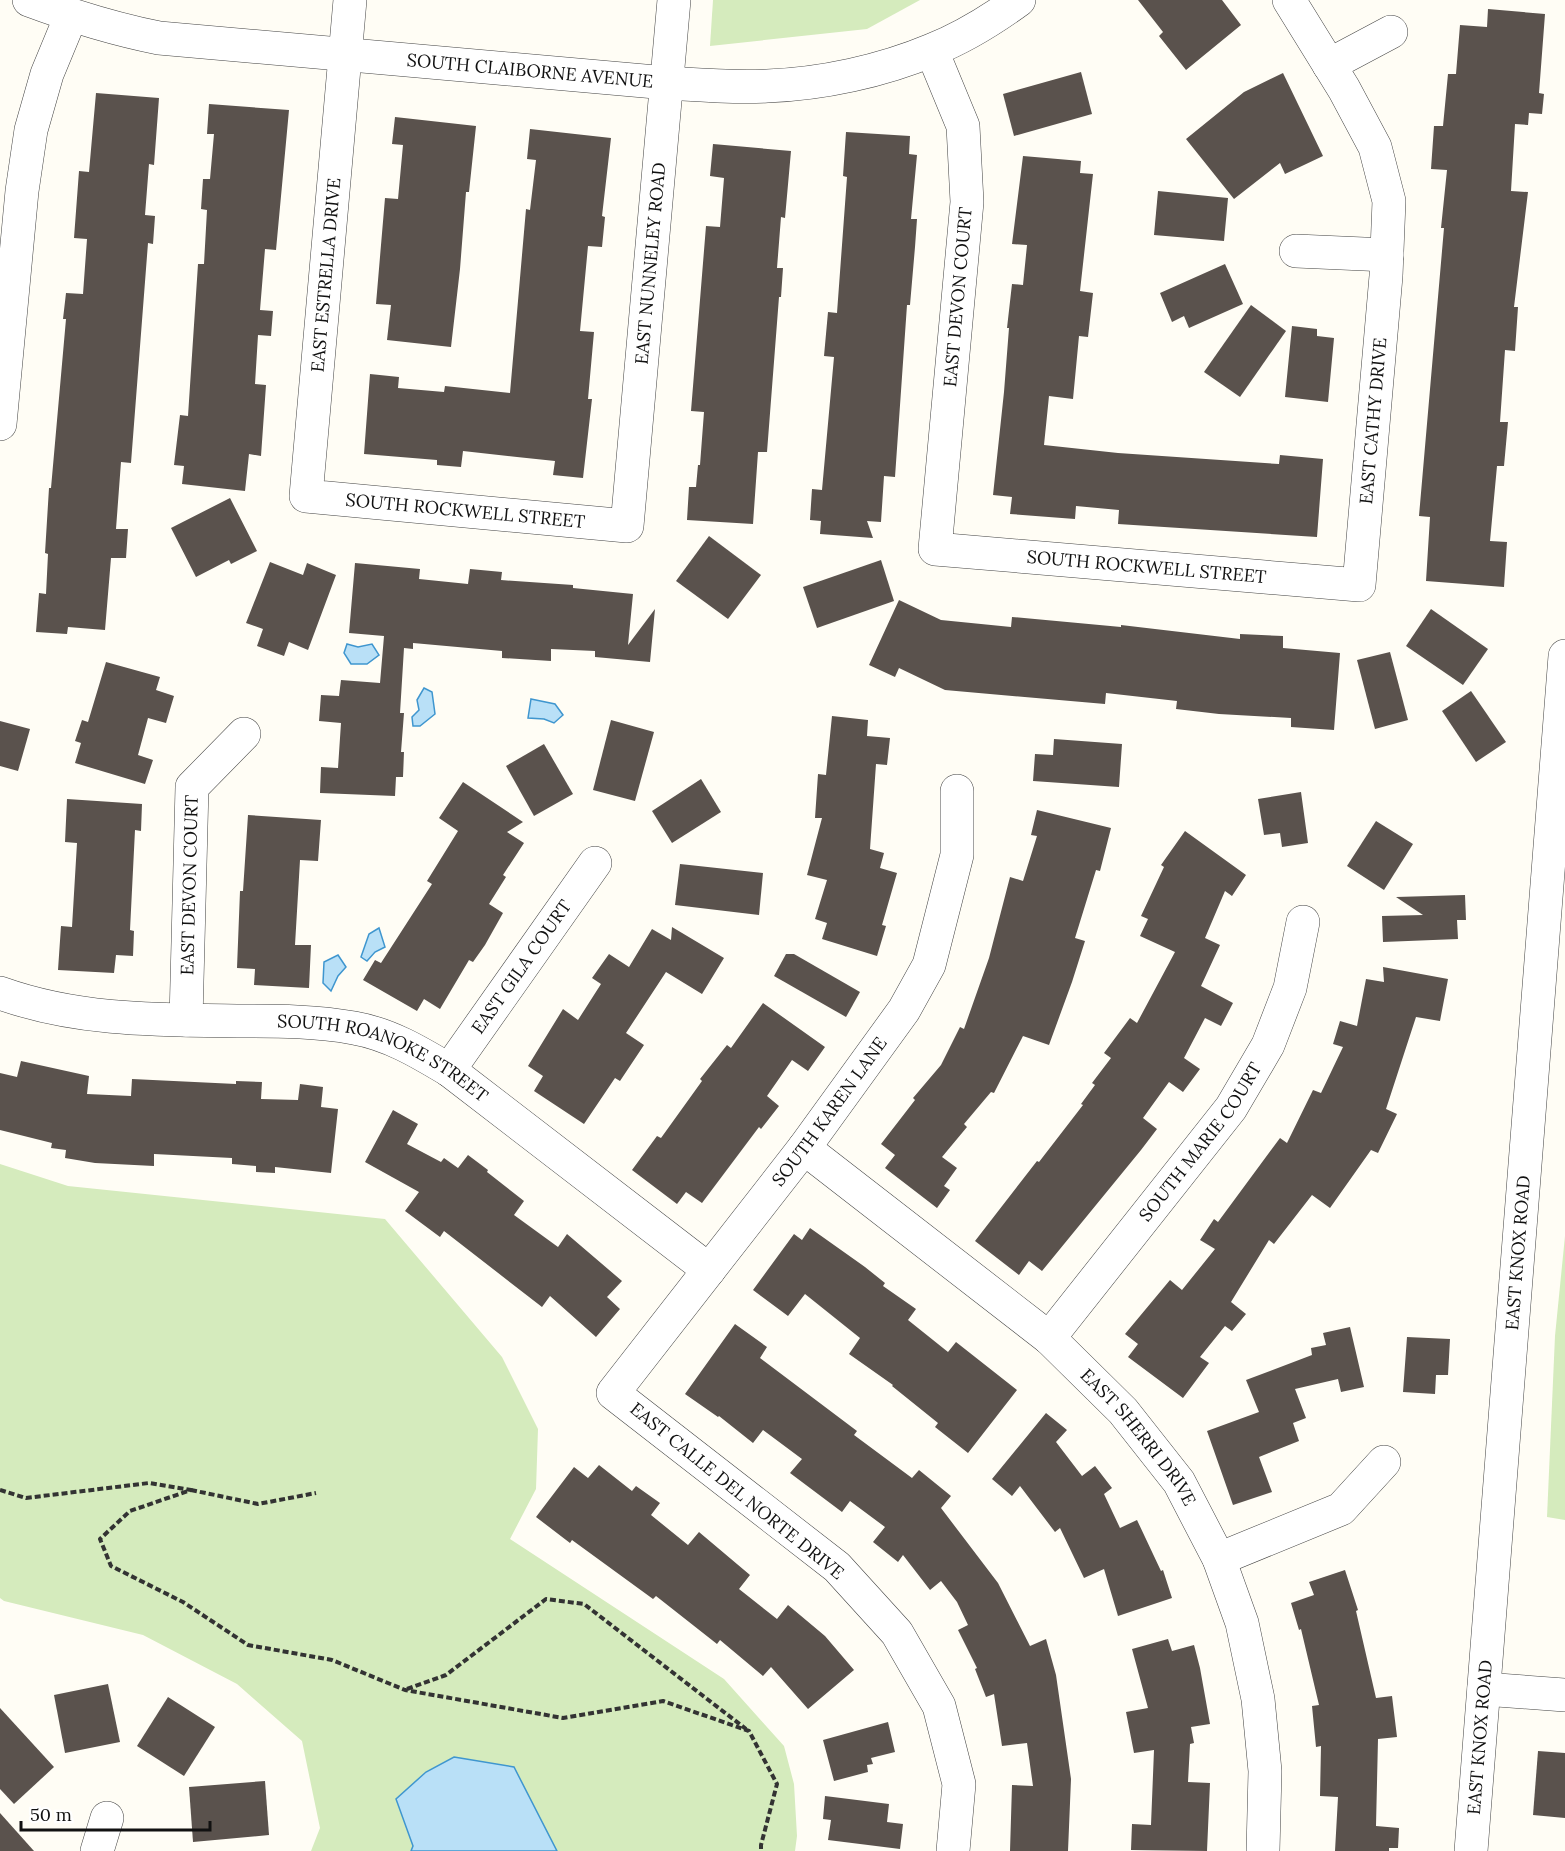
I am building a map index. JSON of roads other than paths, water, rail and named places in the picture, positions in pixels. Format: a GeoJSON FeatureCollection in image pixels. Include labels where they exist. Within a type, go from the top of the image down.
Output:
{"type":"FeatureCollection","features":[{"type":"Feature","properties":{"kind":"street","name":"SOUTH CLAIBORNE AVENUE"},"geometry":{"type":"LineString","coordinates":[[29,0],[71,16],[159,38],[717,86],[767,86],[824,81],[870,70],[932,51],[967,33],[1019,0]]}},
{"type":"Feature","properties":{"kind":"street","name":"EAST ESTRELLA DRIVE"},"geometry":{"type":"LineString","coordinates":[[306,496],[350,0]]}},
{"type":"Feature","properties":{"kind":"street","name":"EAST NUNNELEY ROAD"},"geometry":{"type":"LineString","coordinates":[[627,526],[674,0]]}},
{"type":"Feature","properties":{"kind":"street","name":"EAST CATHY DRIVE"},"geometry":{"type":"LineString","coordinates":[[1289,0],[1329,64],[1375,147],[1389,201],[1387,255],[1359,585]]}},
{"type":"Feature","properties":{"kind":"street"},"geometry":{"type":"LineString","coordinates":[[0,424],[11,190],[47,74],[71,16]]}},
{"type":"Feature","properties":{"kind":"street"},"geometry":{"type":"LineString","coordinates":[[1329,64],[1391,32]]}},
{"type":"Feature","properties":{"kind":"street","name":"EAST DEVON COURT"},"geometry":{"type":"LineString","coordinates":[[932,51],[963,126],[968,202],[935,549]]}},
{"type":"Feature","properties":{"kind":"street"},"geometry":{"type":"LineString","coordinates":[[1296,251],[1387,255]]}},
{"type":"Feature","properties":{"kind":"street","name":"SOUTH ROCKWELL STREET"},"geometry":{"type":"LineString","coordinates":[[306,496],[627,526]]}},
{"type":"Feature","properties":{"kind":"street","name":"SOUTH ROCKWELL STREET"},"geometry":{"type":"LineString","coordinates":[[935,549],[1359,585]]}},
{"type":"Feature","properties":{"kind":"street","name":"EAST KNOX ROAD"},"geometry":{"type":"LineString","coordinates":[[1471,1851],[1554,916],[1565,656]]}},
{"type":"Feature","properties":{"kind":"street","name":"EAST DEVON COURT"},"geometry":{"type":"LineString","coordinates":[[186,1020],[192,787],[244,734]]}},
{"type":"Feature","properties":{"kind":"street","name":"SOUTH KAREN LANE"},"geometry":{"type":"LineString","coordinates":[[613,1393],[804,1148],[904,1010],[929,965],[957,855],[957,791]]}},
{"type":"Feature","properties":{"kind":"street","name":"EAST GILA COURT"},"geometry":{"type":"LineString","coordinates":[[449,1070],[595,864]]}},
{"type":"Feature","properties":{"kind":"street","name":"SOUTH MARIE COURT"},"geometry":{"type":"LineString","coordinates":[[1049,1338],[1231,1108],[1268,1045],[1290,988],[1303,922]]}},
{"type":"Feature","properties":{"kind":"street","name":"SOUTH ROANOKE STREET"},"geometry":{"type":"LineString","coordinates":[[0,993],[63,1011],[120,1019],[301,1021],[355,1028],[405,1044],[449,1070],[709,1270]]}},
{"type":"Feature","properties":{"kind":"street","name":"EAST SHERRI DRIVE"},"geometry":{"type":"LineString","coordinates":[[804,1148],[1049,1338],[1123,1411],[1179,1482],[1220,1559],[1242,1623],[1258,1699],[1265,1771],[1263,1851]]}},
{"type":"Feature","properties":{"kind":"street","name":"EAST CALLE DEL NORTE DRIVE"},"geometry":{"type":"LineString","coordinates":[[613,1393],[837,1567],[897,1633],[939,1706],[959,1784],[953,1851]]}},
{"type":"Feature","properties":{"kind":"street"},"geometry":{"type":"LineString","coordinates":[[1220,1559],[1341,1509],[1384,1462]]}},
{"type":"Feature","properties":{"kind":"street"},"geometry":{"type":"LineString","coordinates":[[1484,1689],[1565,1695]]}},
{"type":"Feature","properties":{"kind":"street"},"geometry":{"type":"LineString","coordinates":[[97,1851],[107,1818]]}},
{"type":"Feature","properties":{"kind":"water"},"geometry":{"type":"Polygon","coordinates":[[[347,644],[358,647],[372,644],[379,655],[367,664],[351,664],[344,653],[347,644]]]}},
{"type":"Feature","properties":{"kind":"water"},"geometry":{"type":"Polygon","coordinates":[[[424,688],[432,692],[435,714],[420,726],[413,726],[412,717],[419,710],[417,700],[424,688]]]}},
{"type":"Feature","properties":{"kind":"water"},"geometry":{"type":"Polygon","coordinates":[[[531,699],[555,704],[563,715],[554,723],[544,719],[528,718],[531,699]]]}},
{"type":"Feature","properties":{"kind":"water"},"geometry":{"type":"Polygon","coordinates":[[[379,928],[385,947],[375,952],[367,961],[361,957],[369,934],[379,928]]]}},
{"type":"Feature","properties":{"kind":"water"},"geometry":{"type":"Polygon","coordinates":[[[338,955],[346,967],[338,976],[331,991],[323,983],[324,962],[338,955]]]}},
{"type":"Feature","properties":{"kind":"water"},"geometry":{"type":"Polygon","coordinates":[[[454,1757],[514,1767],[557,1851],[411,1851],[413,1846],[396,1799],[426,1772],[454,1757]]]}}]}
